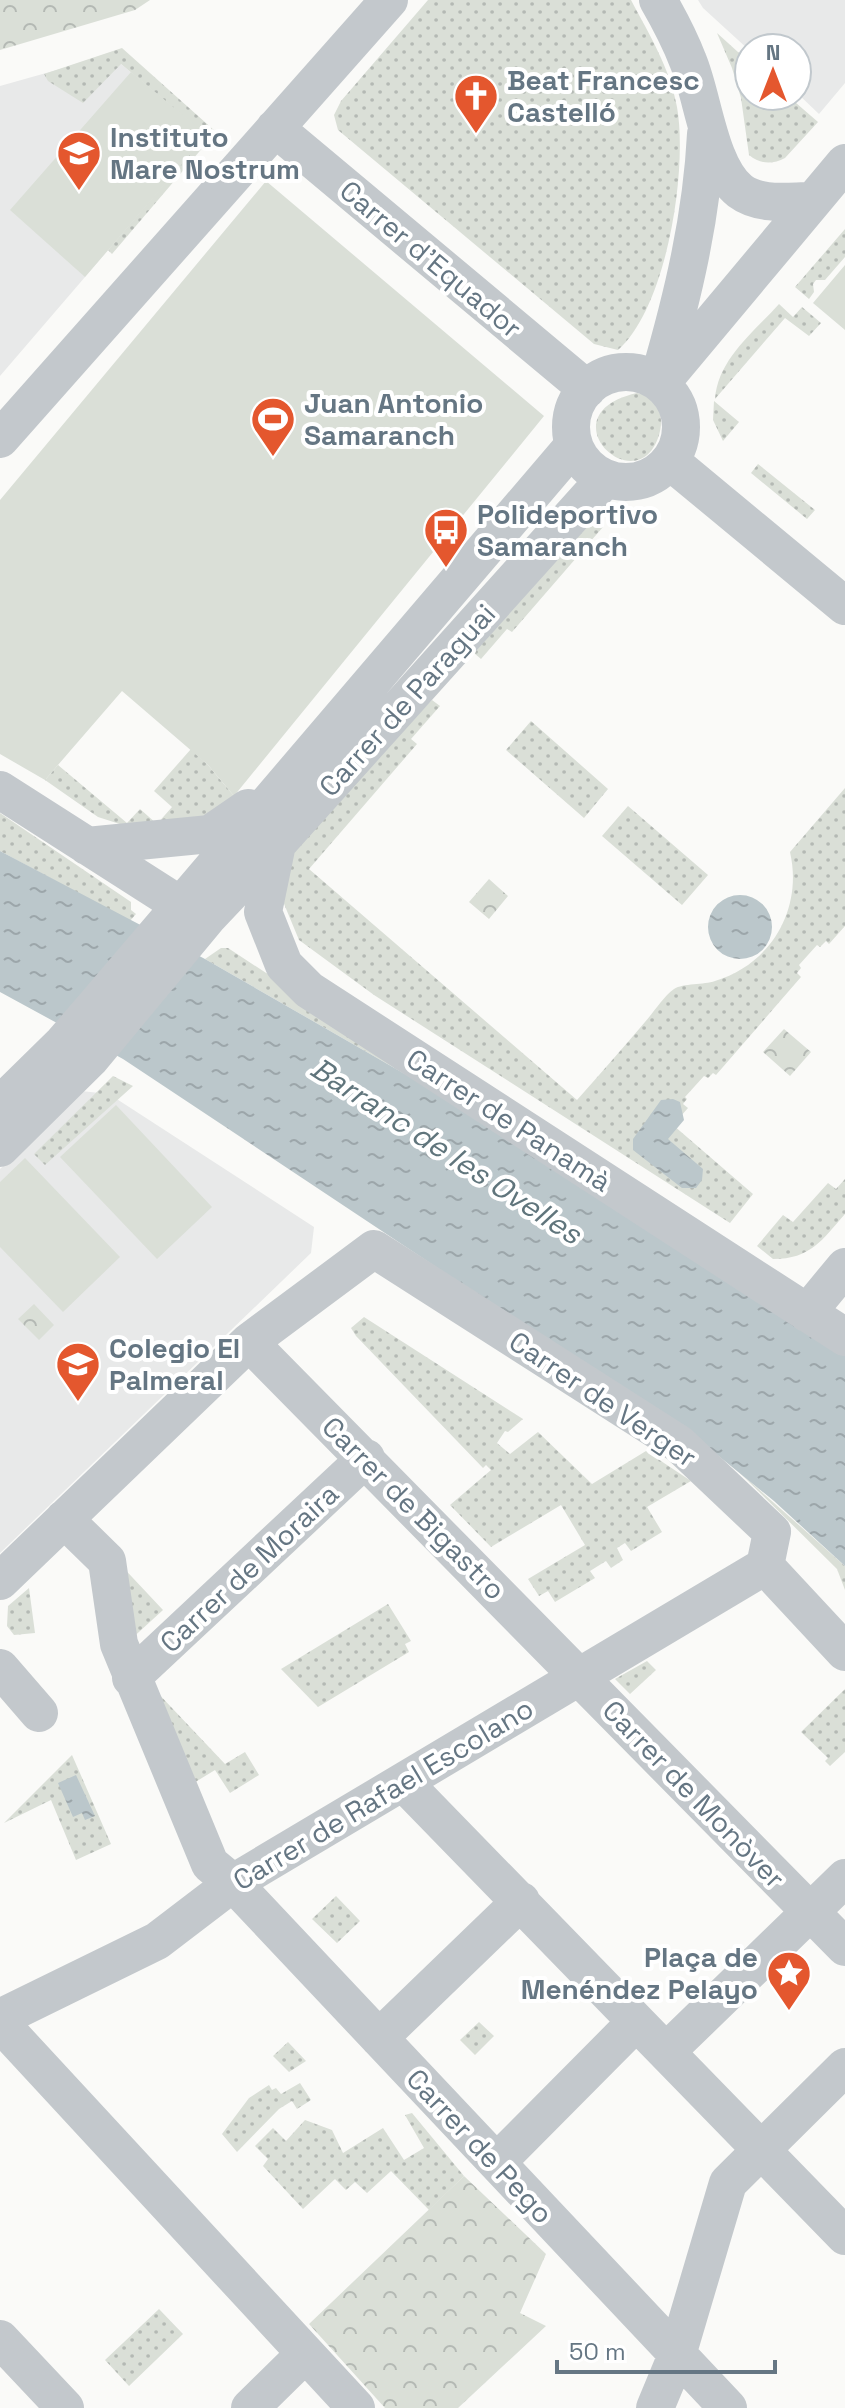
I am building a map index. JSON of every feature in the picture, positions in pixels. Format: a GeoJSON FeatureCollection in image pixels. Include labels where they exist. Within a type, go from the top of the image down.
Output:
{"type":"FeatureCollection","features":[{"type":"Feature","properties":{"kind":"street"},"geometry":{"type":"LineString","coordinates":[[0,439],[389,0]]}},
{"type":"Feature","properties":{"kind":"street"},"geometry":{"type":"LineString","coordinates":[[658,0],[688,61],[726,176],[740,191],[756,199],[811,201]]}},
{"type":"Feature","properties":{"kind":"street"},"geometry":{"type":"LineString","coordinates":[[659,382],[681,302],[701,186],[707,126]]}},
{"type":"Feature","properties":{"kind":"street","name":"Carrer d'Equador"},"geometry":{"type":"LineString","coordinates":[[275,128],[587,389]]}},
{"type":"Feature","properties":{"kind":"street"},"geometry":{"type":"LineString","coordinates":[[659,382],[845,163]]}},
{"type":"Feature","properties":{"kind":"street"},"geometry":{"type":"LineString","coordinates":[[619,371],[646,374],[659,382],[676,402],[682,426],[680,443],[670,461],[652,477],[635,482],[605,479],[586,467],[573,446],[569,423],[575,402],[595,380],[619,371]]}},
{"type":"Feature","properties":{"kind":"street","name":"Carrer de Paraguai"},"geometry":{"type":"LineString","coordinates":[[194,912],[287,782],[573,446]]}},
{"type":"Feature","properties":{"kind":"street"},"geometry":{"type":"LineString","coordinates":[[670,461],[845,606]]}},
{"type":"Feature","properties":{"kind":"street","name":"Carrer de Paraguai"},"geometry":{"type":"LineString","coordinates":[[194,912],[277,844],[605,479]]}},
{"type":"Feature","properties":{"kind":"street","name":"Carrer de Paraguai"},"geometry":{"type":"LineString","coordinates":[[87,846],[210,834],[287,782]]}},
{"type":"Feature","properties":{"kind":"street"},"geometry":{"type":"LineString","coordinates":[[0,790],[194,912],[77,1051],[53,1097],[0,1148]]}},
{"type":"Feature","properties":{"kind":"street","name":"Carrer de Panamà"},"geometry":{"type":"LineString","coordinates":[[277,844],[263,912],[284,965],[309,990],[845,1337]]}},
{"type":"Feature","properties":{"kind":"street"},"geometry":{"type":"LineString","coordinates":[[0,1105],[77,1051]]}},
{"type":"Feature","properties":{"kind":"street"},"geometry":{"type":"LineString","coordinates":[[0,1130],[24,1106],[53,1097]]}},
{"type":"Feature","properties":{"kind":"street","name":"Carrer de Verger"},"geometry":{"type":"LineString","coordinates":[[249,1342],[374,1249],[679,1444],[772,1532],[765,1566]]}},
{"type":"Feature","properties":{"kind":"street"},"geometry":{"type":"LineString","coordinates":[[807,1313],[845,1267]]}},
{"type":"Feature","properties":{"kind":"street"},"geometry":{"type":"LineString","coordinates":[[0,1581],[249,1342]]}},
{"type":"Feature","properties":{"kind":"street","name":"Carrer de Bigastro"},"geometry":{"type":"LineString","coordinates":[[249,1342],[579,1675]]}},
{"type":"Feature","properties":{"kind":"street","name":"Carrer de Moraira"},"geometry":{"type":"LineString","coordinates":[[131,1678],[366,1458]]}},
{"type":"Feature","properties":{"kind":"street","name":"Carrer de Pego"},"geometry":{"type":"LineString","coordinates":[[64,1519],[107,1561],[119,1644],[210,1864],[233,1883],[728,2408]]}},
{"type":"Feature","properties":{"kind":"street"},"geometry":{"type":"LineString","coordinates":[[765,1566],[845,1652]]}},
{"type":"Feature","properties":{"kind":"street","name":"Carrer de Rafael Escolano"},"geometry":{"type":"LineString","coordinates":[[0,2020],[157,1941],[233,1883],[765,1566]]}},
{"type":"Feature","properties":{"kind":"street"},"geometry":{"type":"LineString","coordinates":[[0,1668],[39,1713]]}},
{"type":"Feature","properties":{"kind":"street","name":"Carrer de Monòver"},"geometry":{"type":"LineString","coordinates":[[579,1675],[809,1913]]}},
{"type":"Feature","properties":{"kind":"street"},"geometry":{"type":"LineString","coordinates":[[403,1782],[845,2236]]}},
{"type":"Feature","properties":{"kind":"street"},"geometry":{"type":"LineString","coordinates":[[666,2052],[845,1878]]}},
{"type":"Feature","properties":{"kind":"street"},"geometry":{"type":"LineString","coordinates":[[379,2038],[521,1901]]}},
{"type":"Feature","properties":{"kind":"street"},"geometry":{"type":"LineString","coordinates":[[809,1913],[845,1947]]}},
{"type":"Feature","properties":{"kind":"street"},"geometry":{"type":"LineString","coordinates":[[0,2020],[356,2408]]}},
{"type":"Feature","properties":{"kind":"street"},"geometry":{"type":"LineString","coordinates":[[497,2162],[636,2022]]}},
{"type":"Feature","properties":{"kind":"street"},"geometry":{"type":"LineString","coordinates":[[655,2408],[677,2355],[728,2183],[845,2067]]}},
{"type":"Feature","properties":{"kind":"street"},"geometry":{"type":"LineString","coordinates":[[0,2339],[65,2408]]}},
{"type":"Feature","properties":{"kind":"street"},"geometry":{"type":"LineString","coordinates":[[250,2408],[305,2354]]}},
{"type":"Feature","properties":{"kind":"shaded area"},"geometry":{"type":"Polygon","coordinates":[[[698,0],[845,0],[845,83],[819,114],[813,108],[813,32],[733,32],[733,35],[698,0]]]}},
{"type":"Feature","properties":{"kind":"shaded area","name":"Instituto Mare Nostrum"},"geometry":{"type":"Polygon","coordinates":[[[110,55],[207,135],[0,376],[0,86],[110,55]]]}},
{"type":"Feature","properties":{"kind":"shaded area","name":"Colegio El Palmeral"},"geometry":{"type":"Polygon","coordinates":[[[81,1091],[109,1094],[314,1227],[311,1253],[0,1553],[0,1169],[81,1091]]]}},
{"type":"Feature","properties":{"kind":"green space"},"geometry":{"type":"Polygon","coordinates":[[[0,0],[150,0],[135,10],[0,50],[0,0]]]}},
{"type":"Feature","properties":{"kind":"green space"},"geometry":{"type":"Polygon","coordinates":[[[428,0],[631,0],[658,52],[674,93],[680,133],[679,165],[670,236],[661,271],[635,330],[618,350],[594,344],[338,130],[334,115],[341,101],[428,0]]]}},
{"type":"Feature","properties":{"kind":"green space"},"geometry":{"type":"Polygon","coordinates":[[[717,33],[733,48],[733,71],[717,33]]]}},
{"type":"Feature","properties":{"kind":"green space"},"geometry":{"type":"Polygon","coordinates":[[[122,48],[216,132],[112,254],[108,250],[206,135],[121,64],[83,103],[48,81],[44,74],[122,48]]]}},
{"type":"Feature","properties":{"kind":"green space"},"geometry":{"type":"Polygon","coordinates":[[[131,72],[207,135],[85,277],[10,210],[131,72]]]}},
{"type":"Feature","properties":{"kind":"green space"},"geometry":{"type":"Polygon","coordinates":[[[743,112],[806,112],[818,122],[785,158],[766,162],[749,155],[743,112]]]}},
{"type":"Feature","properties":{"kind":"green space","name":"Juan Antonio Samaranch"},"geometry":{"type":"Polygon","coordinates":[[[266,181],[544,416],[234,796],[208,765],[122,691],[45,780],[0,754],[0,500],[266,181]]]}},
{"type":"Feature","properties":{"kind":"green space"},"geometry":{"type":"Polygon","coordinates":[[[845,229],[845,257],[825,280],[816,280],[809,299],[795,287],[845,229]]]}},
{"type":"Feature","properties":{"kind":"green space"},"geometry":{"type":"Polygon","coordinates":[[[845,265],[845,330],[813,303],[845,265]]]}},
{"type":"Feature","properties":{"kind":"green space"},"geometry":{"type":"Polygon","coordinates":[[[779,304],[793,317],[802,307],[821,323],[809,336],[785,318],[715,399],[730,359],[779,304]]]}},
{"type":"Feature","properties":{"kind":"green space"},"geometry":{"type":"Polygon","coordinates":[[[637,393],[654,397],[661,422],[658,438],[647,455],[632,461],[617,457],[604,447],[597,433],[598,418],[610,404],[637,393]]]}},
{"type":"Feature","properties":{"kind":"green space"},"geometry":{"type":"Polygon","coordinates":[[[714,401],[739,422],[723,441],[713,420],[714,401]]]}},
{"type":"Feature","properties":{"kind":"green space"},"geometry":{"type":"Polygon","coordinates":[[[758,464],[815,510],[807,519],[751,473],[758,464]]]}},
{"type":"Feature","properties":{"kind":"green space"},"geometry":{"type":"Polygon","coordinates":[[[586,517],[603,527],[512,632],[507,629],[481,659],[474,653],[586,517]]]}},
{"type":"Feature","properties":{"kind":"green space"},"geometry":{"type":"Polygon","coordinates":[[[432,700],[440,706],[411,739],[417,744],[309,869],[577,1100],[674,989],[735,973],[753,962],[767,947],[779,931],[792,893],[790,852],[845,788],[845,926],[829,944],[826,941],[820,947],[817,945],[799,965],[801,968],[797,973],[801,977],[716,1075],[704,1076],[685,1097],[687,1099],[683,1104],[688,1108],[673,1125],[753,1194],[730,1223],[374,995],[299,940],[282,899],[285,868],[306,830],[432,700]]]}},
{"type":"Feature","properties":{"kind":"green space"},"geometry":{"type":"Polygon","coordinates":[[[531,721],[608,789],[584,818],[506,750],[531,721]]]}},
{"type":"Feature","properties":{"kind":"green space"},"geometry":{"type":"Polygon","coordinates":[[[191,749],[234,796],[204,819],[129,827],[98,817],[45,780],[58,765],[127,823],[140,809],[157,824],[172,807],[154,791],[191,749]]]}},
{"type":"Feature","properties":{"kind":"green space"},"geometry":{"type":"Polygon","coordinates":[[[628,806],[708,875],[682,905],[602,836],[628,806]]]}},
{"type":"Feature","properties":{"kind":"green space"},"geometry":{"type":"Polygon","coordinates":[[[0,813],[131,902],[131,910],[136,914],[130,921],[0,851],[0,813]]]}},
{"type":"Feature","properties":{"kind":"green space"},"geometry":{"type":"Polygon","coordinates":[[[489,879],[508,896],[489,919],[469,902],[489,879]]]}},
{"type":"Feature","properties":{"kind":"green space"},"geometry":{"type":"Polygon","coordinates":[[[221,948],[228,948],[525,1143],[205,959],[221,948]]]}},
{"type":"Feature","properties":{"kind":"green space"},"geometry":{"type":"Polygon","coordinates":[[[784,1029],[811,1052],[790,1076],[763,1052],[784,1029]]]}},
{"type":"Feature","properties":{"kind":"green space"},"geometry":{"type":"Polygon","coordinates":[[[113,1076],[133,1086],[45,1165],[34,1154],[113,1076]]]}},
{"type":"Feature","properties":{"kind":"green space"},"geometry":{"type":"Polygon","coordinates":[[[116,1105],[212,1207],[157,1259],[60,1157],[116,1105]]]}},
{"type":"Feature","properties":{"kind":"green space"},"geometry":{"type":"Polygon","coordinates":[[[25,1158],[120,1257],[63,1312],[0,1247],[0,1182],[25,1158]]]}},
{"type":"Feature","properties":{"kind":"green space"},"geometry":{"type":"Polygon","coordinates":[[[845,1179],[845,1214],[815,1246],[797,1256],[773,1259],[757,1246],[783,1215],[793,1222],[828,1183],[836,1189],[845,1179]]]}},
{"type":"Feature","properties":{"kind":"green space"},"geometry":{"type":"Polygon","coordinates":[[[34,1304],[54,1325],[39,1340],[18,1319],[34,1304]]]}},
{"type":"Feature","properties":{"kind":"green space"},"geometry":{"type":"Polygon","coordinates":[[[364,1317],[523,1419],[508,1432],[505,1431],[497,1443],[510,1454],[538,1432],[592,1484],[646,1451],[691,1481],[647,1507],[662,1532],[631,1551],[625,1543],[617,1548],[623,1560],[611,1568],[606,1561],[590,1571],[595,1578],[555,1602],[548,1591],[539,1596],[528,1579],[585,1545],[561,1505],[491,1547],[450,1505],[491,1470],[486,1465],[483,1468],[356,1336],[351,1328],[364,1317]]]}},
{"type":"Feature","properties":{"kind":"green space"},"geometry":{"type":"Polygon","coordinates":[[[737,1470],[845,1566],[845,1590],[837,1569],[737,1470]]]}},
{"type":"Feature","properties":{"kind":"green space"},"geometry":{"type":"Polygon","coordinates":[[[117,1561],[163,1610],[128,1642],[117,1561]]]}},
{"type":"Feature","properties":{"kind":"green space"},"geometry":{"type":"Polygon","coordinates":[[[29,1588],[35,1633],[14,1635],[7,1626],[8,1606],[29,1588]]]}},
{"type":"Feature","properties":{"kind":"green space"},"geometry":{"type":"Polygon","coordinates":[[[388,1604],[411,1641],[405,1644],[409,1652],[318,1707],[281,1669],[388,1604]]]}},
{"type":"Feature","properties":{"kind":"green space"},"geometry":{"type":"Polygon","coordinates":[[[647,1661],[656,1670],[630,1694],[615,1679],[647,1661]]]}},
{"type":"Feature","properties":{"kind":"green space"},"geometry":{"type":"Polygon","coordinates":[[[154,1689],[225,1764],[245,1752],[259,1775],[230,1793],[215,1770],[184,1789],[154,1689]]]}},
{"type":"Feature","properties":{"kind":"green space"},"geometry":{"type":"Polygon","coordinates":[[[845,1689],[845,1752],[830,1766],[825,1761],[828,1758],[801,1732],[845,1689]]]}},
{"type":"Feature","properties":{"kind":"green space"},"geometry":{"type":"Polygon","coordinates":[[[72,1755],[111,1844],[76,1860],[51,1800],[4,1823],[72,1755]]]}},
{"type":"Feature","properties":{"kind":"green space"},"geometry":{"type":"Polygon","coordinates":[[[336,1896],[360,1921],[337,1943],[312,1919],[336,1896]]]}},
{"type":"Feature","properties":{"kind":"green space"},"geometry":{"type":"Polygon","coordinates":[[[479,2022],[494,2036],[475,2055],[460,2040],[479,2022]]]}},
{"type":"Feature","properties":{"kind":"green space"},"geometry":{"type":"Polygon","coordinates":[[[288,2042],[306,2061],[289,2072],[273,2056],[288,2042]]]}},
{"type":"Feature","properties":{"kind":"green space"},"geometry":{"type":"Polygon","coordinates":[[[300,2083],[311,2100],[297,2109],[292,2101],[279,2109],[237,2152],[222,2134],[249,2098],[269,2085],[281,2094],[300,2083]]]}},
{"type":"Feature","properties":{"kind":"green space"},"geometry":{"type":"Polygon","coordinates":[[[412,2113],[464,2176],[429,2210],[391,2171],[367,2193],[355,2182],[346,2190],[335,2179],[303,2209],[263,2166],[268,2159],[255,2146],[273,2128],[286,2141],[305,2120],[332,2130],[343,2153],[383,2128],[404,2160],[424,2148],[405,2115],[412,2113]]]}},
{"type":"Feature","properties":{"kind":"green space"},"geometry":{"type":"Polygon","coordinates":[[[464,2176],[546,2254],[520,2313],[546,2326],[458,2408],[385,2408],[309,2324],[464,2176]]]}},
{"type":"Feature","properties":{"kind":"green space"},"geometry":{"type":"Polygon","coordinates":[[[159,2309],[183,2334],[129,2386],[105,2360],[159,2309]]]}},
{"type":"Feature","properties":{"kind":"water","name":"Barranc de les Ovelles"},"geometry":{"type":"Polygon","coordinates":[[[0,851],[205,959],[525,1143],[845,1353],[845,1566],[774,1501],[710,1449],[123,1059],[0,992],[0,851]]]}},
{"type":"Feature","properties":{"kind":"water"},"geometry":{"type":"Polygon","coordinates":[[[740,895],[752,897],[763,904],[770,915],[770,939],[763,950],[752,957],[740,959],[728,957],[717,950],[710,939],[708,927],[710,915],[717,904],[728,897],[740,895]]]}},
{"type":"Feature","properties":{"kind":"water"},"geometry":{"type":"Polygon","coordinates":[[[661,1100],[680,1102],[684,1120],[668,1139],[703,1169],[702,1180],[696,1188],[682,1188],[633,1150],[633,1139],[661,1100]]]}},
{"type":"Feature","properties":{"kind":"water"},"geometry":{"type":"Polygon","coordinates":[[[76,1775],[95,1816],[85,1820],[82,1813],[73,1817],[58,1783],[76,1775]]]}},
{"type":"Feature","properties":{"kind":"place","name":"Beat Francesc Castelló"},"geometry":{"type":"Point","coordinates":[476,135]}},
{"type":"Feature","properties":{"kind":"place","name":"Instituto Mare Nostrum"},"geometry":{"type":"Point","coordinates":[79,192]}},
{"type":"Feature","properties":{"kind":"place","name":"Juan Antonio Samaranch"},"geometry":{"type":"Point","coordinates":[273,458]}},
{"type":"Feature","properties":{"kind":"place","name":"Polideportivo Samaranch"},"geometry":{"type":"Point","coordinates":[446,569]}},
{"type":"Feature","properties":{"kind":"place","name":"Colegio El Palmeral"},"geometry":{"type":"Point","coordinates":[78,1403]}},
{"type":"Feature","properties":{"kind":"place","name":"Plaça de Menéndez Pelayo"},"geometry":{"type":"Point","coordinates":[789,2012]}}]}
